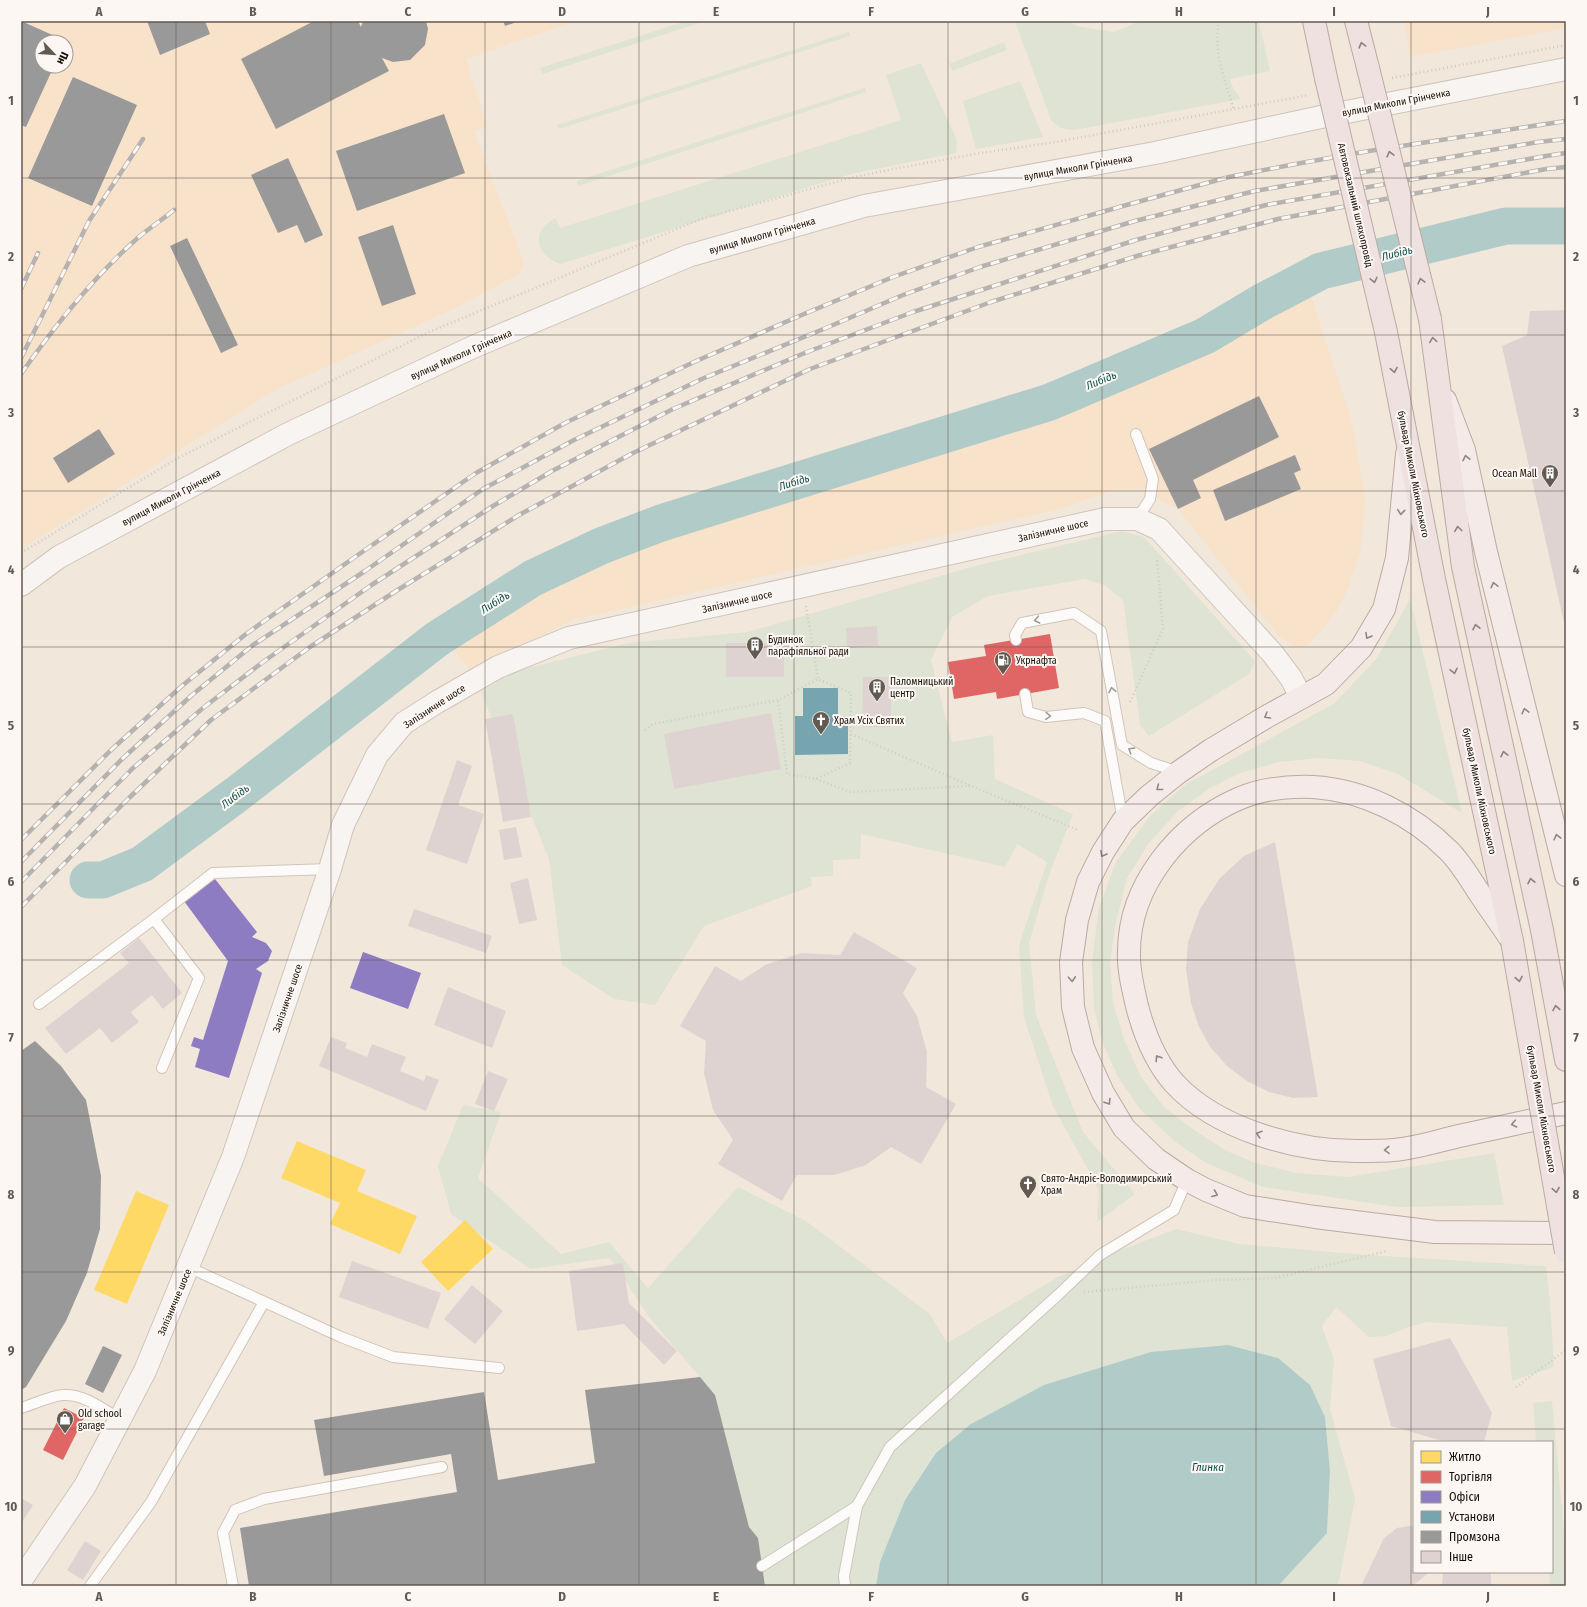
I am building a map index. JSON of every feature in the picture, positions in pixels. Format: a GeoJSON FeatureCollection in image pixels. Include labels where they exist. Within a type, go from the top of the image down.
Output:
{"type":"FeatureCollection","features":[{"type":"Feature","properties":{"kind":"highway"},"geometry":{"type":"LineString","coordinates":[[1356,21],[1430,318],[1463,568],[1542,930],[1566,1060]]}},
{"type":"Feature","properties":{"kind":"highway","name":"Автовокзальний шляхопровід"},"geometry":{"type":"LineString","coordinates":[[1313,24],[1386,332]]}},
{"type":"Feature","properties":{"kind":"highway","name":"бульвар Миколи Міхновського"},"geometry":{"type":"LineString","coordinates":[[1386,332],[1434,578],[1512,941],[1566,1252]]}},
{"type":"Feature","properties":{"kind":"main road"},"geometry":{"type":"LineString","coordinates":[[1440,389],[1464,450],[1486,552],[1566,875]]}},
{"type":"Feature","properties":{"kind":"main road"},"geometry":{"type":"LineString","coordinates":[[1408,445],[1397,558],[1384,609],[1361,648],[1326,684],[1266,717],[1179,772],[1149,796],[1123,821],[1103,852],[1088,882],[1077,920],[1071,962],[1073,1007],[1083,1048],[1103,1093],[1124,1128],[1156,1159],[1187,1180],[1206,1190],[1245,1206],[1316,1217],[1435,1232],[1566,1233]]}},
{"type":"Feature","properties":{"kind":"main road"},"geometry":{"type":"LineString","coordinates":[[1512,941],[1450,851],[1406,817],[1382,804],[1356,794],[1328,788],[1298,786],[1269,790],[1240,798],[1212,812],[1186,833],[1163,857],[1146,885],[1134,916],[1128,951],[1132,986],[1141,1021],[1155,1054],[1175,1083],[1203,1108],[1237,1126],[1274,1139],[1313,1147],[1354,1151],[1396,1150],[1566,1113]]}},
{"type":"Feature","properties":{"kind":"street","name":"вулиця Миколи Грінченка"},"geometry":{"type":"LineString","coordinates":[[21,585],[59,557],[288,434],[473,347],[688,256],[864,206],[1155,153],[1321,117],[1566,69]]}},
{"type":"Feature","properties":{"kind":"street","name":"Залізничне шосе"},"geometry":{"type":"LineString","coordinates":[[21,1580],[85,1486],[145,1371],[234,1157],[330,869],[343,825],[377,755],[404,723],[498,667],[569,638],[1105,519],[1137,518],[1159,529],[1165,535],[1273,654],[1291,678],[1301,697]]}},
{"type":"Feature","properties":{"kind":"lane"},"geometry":{"type":"LineString","coordinates":[[1136,434],[1153,479],[1150,499],[1137,518]]}},
{"type":"Feature","properties":{"kind":"lane"},"geometry":{"type":"LineString","coordinates":[[1016,640],[1016,635],[1022,623],[1074,613],[1101,631],[1122,745],[1151,763],[1179,772]]}},
{"type":"Feature","properties":{"kind":"lane"},"geometry":{"type":"LineString","coordinates":[[1025,694],[1028,712],[1046,717],[1084,713],[1105,721],[1123,821]]}},
{"type":"Feature","properties":{"kind":"lane"},"geometry":{"type":"LineString","coordinates":[[39,1004],[154,919],[213,873],[330,869]]}},
{"type":"Feature","properties":{"kind":"lane"},"geometry":{"type":"LineString","coordinates":[[154,919],[199,978],[162,1068]]}},
{"type":"Feature","properties":{"kind":"lane"},"geometry":{"type":"LineString","coordinates":[[845,1586],[844,1576],[857,1506],[890,1447],[1100,1255],[1174,1210],[1187,1180]]}},
{"type":"Feature","properties":{"kind":"lane"},"geometry":{"type":"LineString","coordinates":[[188,1267],[341,1337],[393,1357],[499,1368]]}},
{"type":"Feature","properties":{"kind":"lane"},"geometry":{"type":"LineString","coordinates":[[90,1586],[151,1502],[264,1302]]}},
{"type":"Feature","properties":{"kind":"lane"},"geometry":{"type":"LineString","coordinates":[[21,1408],[62,1395],[79,1397],[94,1403],[120,1419]]}},
{"type":"Feature","properties":{"kind":"lane"},"geometry":{"type":"LineString","coordinates":[[233,1586],[223,1533],[235,1510],[264,1499],[442,1467]]}},
{"type":"Feature","properties":{"kind":"lane"},"geometry":{"type":"LineString","coordinates":[[762,1566],[857,1506]]}},
{"type":"Feature","properties":{"kind":"path"},"geometry":{"type":"LineString","coordinates":[[1219,21],[1217,30],[1218,59],[1234,110]]}},
{"type":"Feature","properties":{"kind":"path"},"geometry":{"type":"LineString","coordinates":[[21,553],[176,459],[301,397]]}},
{"type":"Feature","properties":{"kind":"path"},"geometry":{"type":"LineString","coordinates":[[1119,728],[1163,629],[1156,558]]}},
{"type":"Feature","properties":{"kind":"path"},"geometry":{"type":"LineString","coordinates":[[805,600],[818,679]]}},
{"type":"Feature","properties":{"kind":"path"},"geometry":{"type":"LineString","coordinates":[[645,730],[652,724],[778,700],[818,679]]}},
{"type":"Feature","properties":{"kind":"path"},"geometry":{"type":"LineString","coordinates":[[816,779],[850,762],[851,734],[851,693],[818,679]]}},
{"type":"Feature","properties":{"kind":"path"},"geometry":{"type":"LineString","coordinates":[[778,700],[787,774],[816,779],[850,792],[971,786]]}},
{"type":"Feature","properties":{"kind":"path"},"geometry":{"type":"LineString","coordinates":[[851,734],[1078,830]]}},
{"type":"Feature","properties":{"kind":"path"},"geometry":{"type":"LineString","coordinates":[[1059,1294],[1216,1280],[1275,1278],[1388,1251]]}},
{"type":"Feature","properties":{"kind":"path"},"geometry":{"type":"LineString","coordinates":[[1516,1387],[1566,1350]]}},
{"type":"Feature","properties":{"kind":"shaded area"},"geometry":{"type":"Polygon","coordinates":[[[21,21],[577,21],[466,59],[487,126],[474,131],[524,263],[519,274],[453,309],[277,389],[21,549],[21,21]]]}},
{"type":"Feature","properties":{"kind":"shaded area"},"geometry":{"type":"Polygon","coordinates":[[[1404,21],[1566,21],[1566,28],[1410,57],[1404,21]]]}},
{"type":"Feature","properties":{"kind":"shaded area"},"geometry":{"type":"Polygon","coordinates":[[[1310,292],[1352,422],[1365,498],[1361,548],[1348,588],[1338,609],[1326,625],[1305,647],[1295,647],[1279,636],[1178,509],[1138,489],[1114,490],[1063,508],[573,620],[470,670],[448,643],[533,586],[606,549],[1066,402],[1310,292]]]}},
{"type":"Feature","properties":{"kind":"green space"},"geometry":{"type":"Polygon","coordinates":[[[686,21],[705,21],[542,74],[540,68],[686,21]]]}},
{"type":"Feature","properties":{"kind":"green space"},"geometry":{"type":"Polygon","coordinates":[[[1015,21],[1067,21],[1077,26],[1114,32],[1140,21],[1259,21],[1270,71],[1230,79],[1232,86],[1241,99],[1074,130],[1064,129],[1051,120],[1015,21]]]}},
{"type":"Feature","properties":{"kind":"green space"},"geometry":{"type":"Polygon","coordinates":[[[849,32],[850,36],[559,129],[557,125],[849,32]]]}},
{"type":"Feature","properties":{"kind":"green space"},"geometry":{"type":"Polygon","coordinates":[[[1004,42],[1007,50],[952,71],[949,64],[1004,42]]]}},
{"type":"Feature","properties":{"kind":"green space"},"geometry":{"type":"Polygon","coordinates":[[[921,63],[957,140],[956,153],[851,174],[560,264],[545,255],[541,249],[539,235],[548,223],[556,218],[560,228],[901,120],[886,75],[921,63]]]}},
{"type":"Feature","properties":{"kind":"green space"},"geometry":{"type":"Polygon","coordinates":[[[1020,81],[1043,137],[976,149],[963,101],[1020,81]]]}},
{"type":"Feature","properties":{"kind":"green space"},"geometry":{"type":"Polygon","coordinates":[[[865,88],[866,92],[578,186],[577,181],[865,88]]]}},
{"type":"Feature","properties":{"kind":"green space"},"geometry":{"type":"Polygon","coordinates":[[[1122,531],[1144,537],[1255,661],[1249,674],[1149,736],[1140,725],[1123,600],[1104,585],[1085,579],[988,596],[952,617],[931,660],[952,742],[993,735],[995,779],[1073,814],[1050,872],[1029,943],[1036,1015],[1083,1132],[1135,1194],[1097,1222],[1099,1190],[1053,1106],[1024,1018],[1019,945],[1047,862],[1017,844],[1005,867],[861,834],[860,859],[833,860],[833,876],[811,877],[812,886],[704,926],[655,1005],[614,999],[562,965],[549,859],[481,692],[513,672],[628,643],[748,632],[971,567],[1122,531]]]}},
{"type":"Feature","properties":{"kind":"green space"},"geometry":{"type":"Polygon","coordinates":[[[1410,599],[1462,813],[1398,774],[1360,761],[1319,758],[1279,762],[1240,773],[1207,790],[1178,811],[1149,843],[1127,878],[1116,922],[1110,961],[1113,1003],[1124,1039],[1141,1077],[1164,1107],[1194,1130],[1225,1150],[1255,1163],[1297,1173],[1348,1177],[1494,1153],[1504,1205],[1397,1207],[1263,1187],[1206,1163],[1174,1141],[1139,1108],[1118,1077],[1103,1044],[1094,1009],[1092,961],[1099,907],[1116,862],[1149,817],[1185,785],[1335,703],[1377,658],[1410,599]]]}},
{"type":"Feature","properties":{"kind":"green space"},"geometry":{"type":"Polygon","coordinates":[[[463,1105],[501,1112],[478,1178],[561,1254],[609,1242],[648,1288],[738,1187],[806,1221],[930,1314],[947,1343],[1058,1277],[1110,1254],[1176,1229],[1239,1244],[1368,1255],[1546,1266],[1550,1301],[1554,1367],[1512,1381],[1507,1327],[1427,1322],[1411,1326],[1387,1336],[1369,1337],[1336,1307],[1322,1326],[1334,1360],[1330,1409],[1355,1499],[1339,1581],[1336,1586],[1278,1586],[1327,1533],[1330,1471],[1325,1417],[1310,1385],[880,1562],[876,1586],[765,1586],[758,1538],[749,1527],[715,1395],[649,1317],[610,1258],[530,1269],[451,1214],[438,1166],[463,1105]]]}},
{"type":"Feature","properties":{"kind":"green space"},"geometry":{"type":"Polygon","coordinates":[[[1552,1401],[1566,1553],[1566,1586],[1550,1586],[1549,1573],[1553,1573],[1553,1441],[1536,1441],[1533,1403],[1552,1401]]]}},
{"type":"Feature","properties":{"kind":"water","name":"Глинка"},"geometry":{"type":"Polygon","coordinates":[[[1228,1345],[1278,1358],[1310,1385],[1325,1417],[1330,1471],[1327,1533],[1278,1586],[876,1586],[880,1562],[905,1500],[936,1453],[971,1424],[1044,1385],[1151,1352],[1228,1345]]]}},
{"type":"Feature","properties":{"kind":"building: Житло"},"geometry":{"type":"Polygon","coordinates":[[[297,1141],[366,1170],[357,1191],[417,1216],[400,1254],[330,1224],[340,1203],[281,1178],[297,1141]]]}},
{"type":"Feature","properties":{"kind":"building: Житло"},"geometry":{"type":"Polygon","coordinates":[[[136,1191],[169,1205],[127,1304],[94,1290],[136,1191]]]}},
{"type":"Feature","properties":{"kind":"building: Житло"},"geometry":{"type":"Polygon","coordinates":[[[465,1220],[493,1249],[448,1291],[421,1262],[465,1220]]]}},
{"type":"Feature","properties":{"kind":"building: Торгівля","name":"Укрнафта"},"geometry":{"type":"Polygon","coordinates":[[[1050,634],[1059,688],[997,699],[996,692],[954,699],[948,662],[986,656],[984,645],[1050,634]]]}},
{"type":"Feature","properties":{"kind":"building: Торгівля"},"geometry":{"type":"Polygon","coordinates":[[[64,1408],[84,1418],[63,1460],[43,1450],[64,1408]]]}},
{"type":"Feature","properties":{"kind":"building: Офіси"},"geometry":{"type":"Polygon","coordinates":[[[215,879],[257,932],[252,937],[266,943],[272,951],[268,961],[256,969],[262,973],[229,1078],[195,1067],[200,1049],[191,1046],[194,1037],[203,1040],[228,961],[184,901],[215,879]]]}},
{"type":"Feature","properties":{"kind":"building: Офіси"},"geometry":{"type":"Polygon","coordinates":[[[363,952],[421,973],[408,1009],[350,988],[363,952]]]}},
{"type":"Feature","properties":{"kind":"building: Установи","name":"Храм Усіх Святих"},"geometry":{"type":"Polygon","coordinates":[[[803,688],[838,688],[838,716],[848,716],[848,754],[795,755],[795,716],[803,716],[803,688]]]}},
{"type":"Feature","properties":{"kind":"building: Промзона"},"geometry":{"type":"Polygon","coordinates":[[[21,21],[50,34],[34,34],[34,74],[50,74],[26,127],[21,125],[21,21]]]}},
{"type":"Feature","properties":{"kind":"building: Промзона"},"geometry":{"type":"Polygon","coordinates":[[[147,21],[205,21],[210,34],[160,55],[147,21]]]}},
{"type":"Feature","properties":{"kind":"building: Промзона"},"geometry":{"type":"Polygon","coordinates":[[[314,21],[358,21],[361,27],[363,21],[426,21],[428,29],[425,45],[410,60],[393,62],[382,58],[389,71],[276,129],[241,59],[314,21]]]}},
{"type":"Feature","properties":{"kind":"building: Промзона"},"geometry":{"type":"Polygon","coordinates":[[[503,21],[520,21],[505,26],[503,21]]]}},
{"type":"Feature","properties":{"kind":"building: Промзона"},"geometry":{"type":"Polygon","coordinates":[[[73,77],[137,105],[92,206],[28,178],[73,77]]]}},
{"type":"Feature","properties":{"kind":"building: Промзона"},"geometry":{"type":"Polygon","coordinates":[[[444,114],[465,173],[357,211],[336,151],[444,114]]]}},
{"type":"Feature","properties":{"kind":"building: Промзона"},"geometry":{"type":"Polygon","coordinates":[[[288,158],[323,235],[305,243],[297,225],[278,233],[251,175],[288,158]]]}},
{"type":"Feature","properties":{"kind":"building: Промзона"},"geometry":{"type":"Polygon","coordinates":[[[393,225],[416,294],[382,306],[358,237],[393,225]]]}},
{"type":"Feature","properties":{"kind":"building: Промзона"},"geometry":{"type":"Polygon","coordinates":[[[187,238],[238,345],[221,353],[170,246],[187,238]]]}},
{"type":"Feature","properties":{"kind":"building: Промзона"},"geometry":{"type":"Polygon","coordinates":[[[1259,396],[1279,437],[1193,480],[1201,498],[1178,509],[1149,449],[1259,396]]]}},
{"type":"Feature","properties":{"kind":"building: Промзона"},"geometry":{"type":"Polygon","coordinates":[[[99,429],[115,454],[68,483],[53,458],[99,429]]]}},
{"type":"Feature","properties":{"kind":"building: Промзона"},"geometry":{"type":"Polygon","coordinates":[[[1295,455],[1301,470],[1294,473],[1301,489],[1225,521],[1213,490],[1295,455]]]}},
{"type":"Feature","properties":{"kind":"building: Промзона"},"geometry":{"type":"Polygon","coordinates":[[[35,1041],[61,1066],[86,1100],[101,1176],[100,1229],[87,1273],[66,1321],[26,1387],[21,1390],[21,1051],[35,1041]]]}},
{"type":"Feature","properties":{"kind":"building: Промзона"},"geometry":{"type":"Polygon","coordinates":[[[103,1346],[122,1355],[103,1393],[85,1384],[103,1346]]]}},
{"type":"Feature","properties":{"kind":"building: Промзона"},"geometry":{"type":"Polygon","coordinates":[[[700,1377],[715,1395],[749,1527],[758,1538],[765,1586],[249,1586],[240,1528],[457,1492],[451,1454],[324,1476],[314,1420],[484,1392],[498,1480],[595,1463],[585,1390],[700,1377]]]}},
{"type":"Feature","properties":{"kind":"building: Інше","name":"Ocean Mall"},"geometry":{"type":"Polygon","coordinates":[[[1566,310],[1565,627],[1502,346],[1527,335],[1530,311],[1566,310]]]}},
{"type":"Feature","properties":{"kind":"building: Інше"},"geometry":{"type":"Polygon","coordinates":[[[877,626],[878,646],[847,648],[846,628],[877,626]]]}},
{"type":"Feature","properties":{"kind":"building: Інше","name":"Будинок парафіяльної ради"},"geometry":{"type":"Polygon","coordinates":[[[726,643],[784,643],[784,677],[726,677],[726,643]]]}},
{"type":"Feature","properties":{"kind":"building: Інше","name":"Паломницький центр"},"geometry":{"type":"Polygon","coordinates":[[[863,677],[891,677],[891,727],[862,727],[863,677]]]}},
{"type":"Feature","properties":{"kind":"building: Інше"},"geometry":{"type":"Polygon","coordinates":[[[771,713],[781,769],[674,789],[664,734],[771,713]]]}},
{"type":"Feature","properties":{"kind":"building: Інше"},"geometry":{"type":"Polygon","coordinates":[[[513,714],[531,817],[503,822],[485,719],[513,714]]]}},
{"type":"Feature","properties":{"kind":"building: Інше"},"geometry":{"type":"Polygon","coordinates":[[[457,760],[472,766],[458,805],[484,814],[467,864],[426,850],[457,760]]]}},
{"type":"Feature","properties":{"kind":"building: Інше"},"geometry":{"type":"Polygon","coordinates":[[[516,827],[522,857],[504,860],[499,830],[516,827]]]}},
{"type":"Feature","properties":{"kind":"building: Інше"},"geometry":{"type":"Polygon","coordinates":[[[1275,842],[1318,1097],[1293,1098],[1269,1092],[1247,1081],[1228,1067],[1211,1048],[1199,1027],[1191,1003],[1186,969],[1188,942],[1200,909],[1220,878],[1244,856],[1275,842]]]}},
{"type":"Feature","properties":{"kind":"building: Інше"},"geometry":{"type":"Polygon","coordinates":[[[528,878],[537,920],[519,924],[510,883],[528,878]]]}},
{"type":"Feature","properties":{"kind":"building: Інше"},"geometry":{"type":"Polygon","coordinates":[[[414,909],[492,936],[486,953],[408,926],[414,909]]]}},
{"type":"Feature","properties":{"kind":"building: Інше"},"geometry":{"type":"Polygon","coordinates":[[[854,932],[917,968],[903,993],[917,1016],[927,1052],[926,1087],[956,1104],[921,1164],[891,1147],[866,1165],[834,1175],[797,1175],[782,1201],[718,1164],[733,1140],[713,1110],[704,1073],[706,1041],[680,1026],[715,966],[741,981],[765,965],[801,953],[840,955],[854,932]]]}},
{"type":"Feature","properties":{"kind":"building: Інше"},"geometry":{"type":"Polygon","coordinates":[[[139,938],[182,993],[163,1009],[152,995],[131,1012],[139,1022],[112,1043],[100,1028],[66,1054],[45,1028],[129,963],[120,953],[139,938]]]}},
{"type":"Feature","properties":{"kind":"building: Інше"},"geometry":{"type":"Polygon","coordinates":[[[448,987],[506,1011],[492,1048],[434,1025],[448,987]]]}},
{"type":"Feature","properties":{"kind":"building: Інше"},"geometry":{"type":"Polygon","coordinates":[[[331,1037],[347,1043],[345,1048],[367,1057],[372,1044],[406,1057],[400,1071],[424,1081],[426,1075],[439,1080],[426,1111],[319,1066],[331,1037]]]}},
{"type":"Feature","properties":{"kind":"building: Інше"},"geometry":{"type":"Polygon","coordinates":[[[488,1071],[508,1079],[494,1111],[475,1104],[488,1071]]]}},
{"type":"Feature","properties":{"kind":"building: Інше"},"geometry":{"type":"Polygon","coordinates":[[[352,1261],[441,1293],[428,1329],[339,1297],[352,1261]]]}},
{"type":"Feature","properties":{"kind":"building: Інше"},"geometry":{"type":"Polygon","coordinates":[[[623,1263],[629,1303],[677,1351],[664,1365],[624,1324],[577,1331],[569,1271],[623,1263]]]}},
{"type":"Feature","properties":{"kind":"building: Інше"},"geometry":{"type":"Polygon","coordinates":[[[472,1285],[503,1311],[475,1344],[444,1319],[472,1285]]]}},
{"type":"Feature","properties":{"kind":"building: Інше"},"geometry":{"type":"Polygon","coordinates":[[[1450,1338],[1492,1413],[1484,1441],[1443,1441],[1391,1426],[1373,1359],[1450,1338]]]}},
{"type":"Feature","properties":{"kind":"building: Інше"},"geometry":{"type":"Polygon","coordinates":[[[21,1498],[33,1505],[21,1524],[21,1498]]]}},
{"type":"Feature","properties":{"kind":"building: Інше"},"geometry":{"type":"Polygon","coordinates":[[[1413,1525],[1413,1573],[1429,1573],[1412,1586],[1361,1586],[1384,1538],[1397,1528],[1413,1525]]]}},
{"type":"Feature","properties":{"kind":"building: Інше"},"geometry":{"type":"Polygon","coordinates":[[[85,1541],[101,1551],[83,1580],[67,1570],[85,1541]]]}},
{"type":"Feature","properties":{"kind":"building: Інше"},"geometry":{"type":"Polygon","coordinates":[[[1443,1573],[1491,1573],[1491,1586],[1442,1586],[1443,1573]]]}},
{"type":"Feature","properties":{"kind":"waterway","name":"Либідь"},"geometry":{"type":"LineString","coordinates":[[88,880],[103,880],[142,864],[237,794],[437,639],[533,578],[601,546],[661,523],[1050,402],[1205,336],[1262,302],[1321,271],[1506,226],[1566,226]]}},
{"type":"Feature","properties":{"kind":"railway"},"geometry":{"type":"LineString","coordinates":[[21,840],[111,750],[183,685],[246,634],[476,473],[565,423],[694,362],[893,277],[978,247],[1130,204],[1229,177],[1290,165],[1369,151],[1566,121]]}},
{"type":"Feature","properties":{"kind":"railway"},"geometry":{"type":"LineString","coordinates":[[21,358],[89,221],[143,139]]}},
{"type":"Feature","properties":{"kind":"railway"},"geometry":{"type":"LineString","coordinates":[[21,862],[121,760],[192,695],[253,645],[365,571],[483,489],[574,440],[704,378],[903,295],[980,267],[1135,221],[1255,191],[1538,142],[1566,139]]}},
{"type":"Feature","properties":{"kind":"railway"},"geometry":{"type":"LineString","coordinates":[[21,882],[132,769],[203,708],[263,662],[370,586],[493,506],[552,471],[673,409],[807,352],[913,312],[1136,240],[1266,205],[1566,153]]}},
{"type":"Feature","properties":{"kind":"railway"},"geometry":{"type":"LineString","coordinates":[[21,907],[129,798],[211,720],[310,647],[396,591],[519,515],[633,453],[810,369],[991,302],[1137,256],[1278,219],[1546,169],[1566,167]]}},
{"type":"Feature","properties":{"kind":"railway"},"geometry":{"type":"LineString","coordinates":[[21,374],[48,337],[91,284],[123,251],[174,210]]}},
{"type":"Feature","properties":{"kind":"railway"},"geometry":{"type":"LineString","coordinates":[[21,289],[38,253]]}},
{"type":"Feature","properties":{"kind":"place","name":"Ocean Mall"},"geometry":{"type":"Point","coordinates":[1550,488]}},
{"type":"Feature","properties":{"kind":"place","name":"Будинок парафіяльної ради"},"geometry":{"type":"Point","coordinates":[755,660]}},
{"type":"Feature","properties":{"kind":"place","name":"Укрнафта"},"geometry":{"type":"Point","coordinates":[1003,675]}},
{"type":"Feature","properties":{"kind":"place","name":"Паломницький центр"},"geometry":{"type":"Point","coordinates":[877,702]}},
{"type":"Feature","properties":{"kind":"place","name":"Храм Усіх Святих"},"geometry":{"type":"Point","coordinates":[821,735]}},
{"type":"Feature","properties":{"kind":"place","name":"Свято-Андріє-Володимирський Храм"},"geometry":{"type":"Point","coordinates":[1028,1199]}},
{"type":"Feature","properties":{"kind":"place","name":"Old school garage"},"geometry":{"type":"Point","coordinates":[65,1434]}}]}
